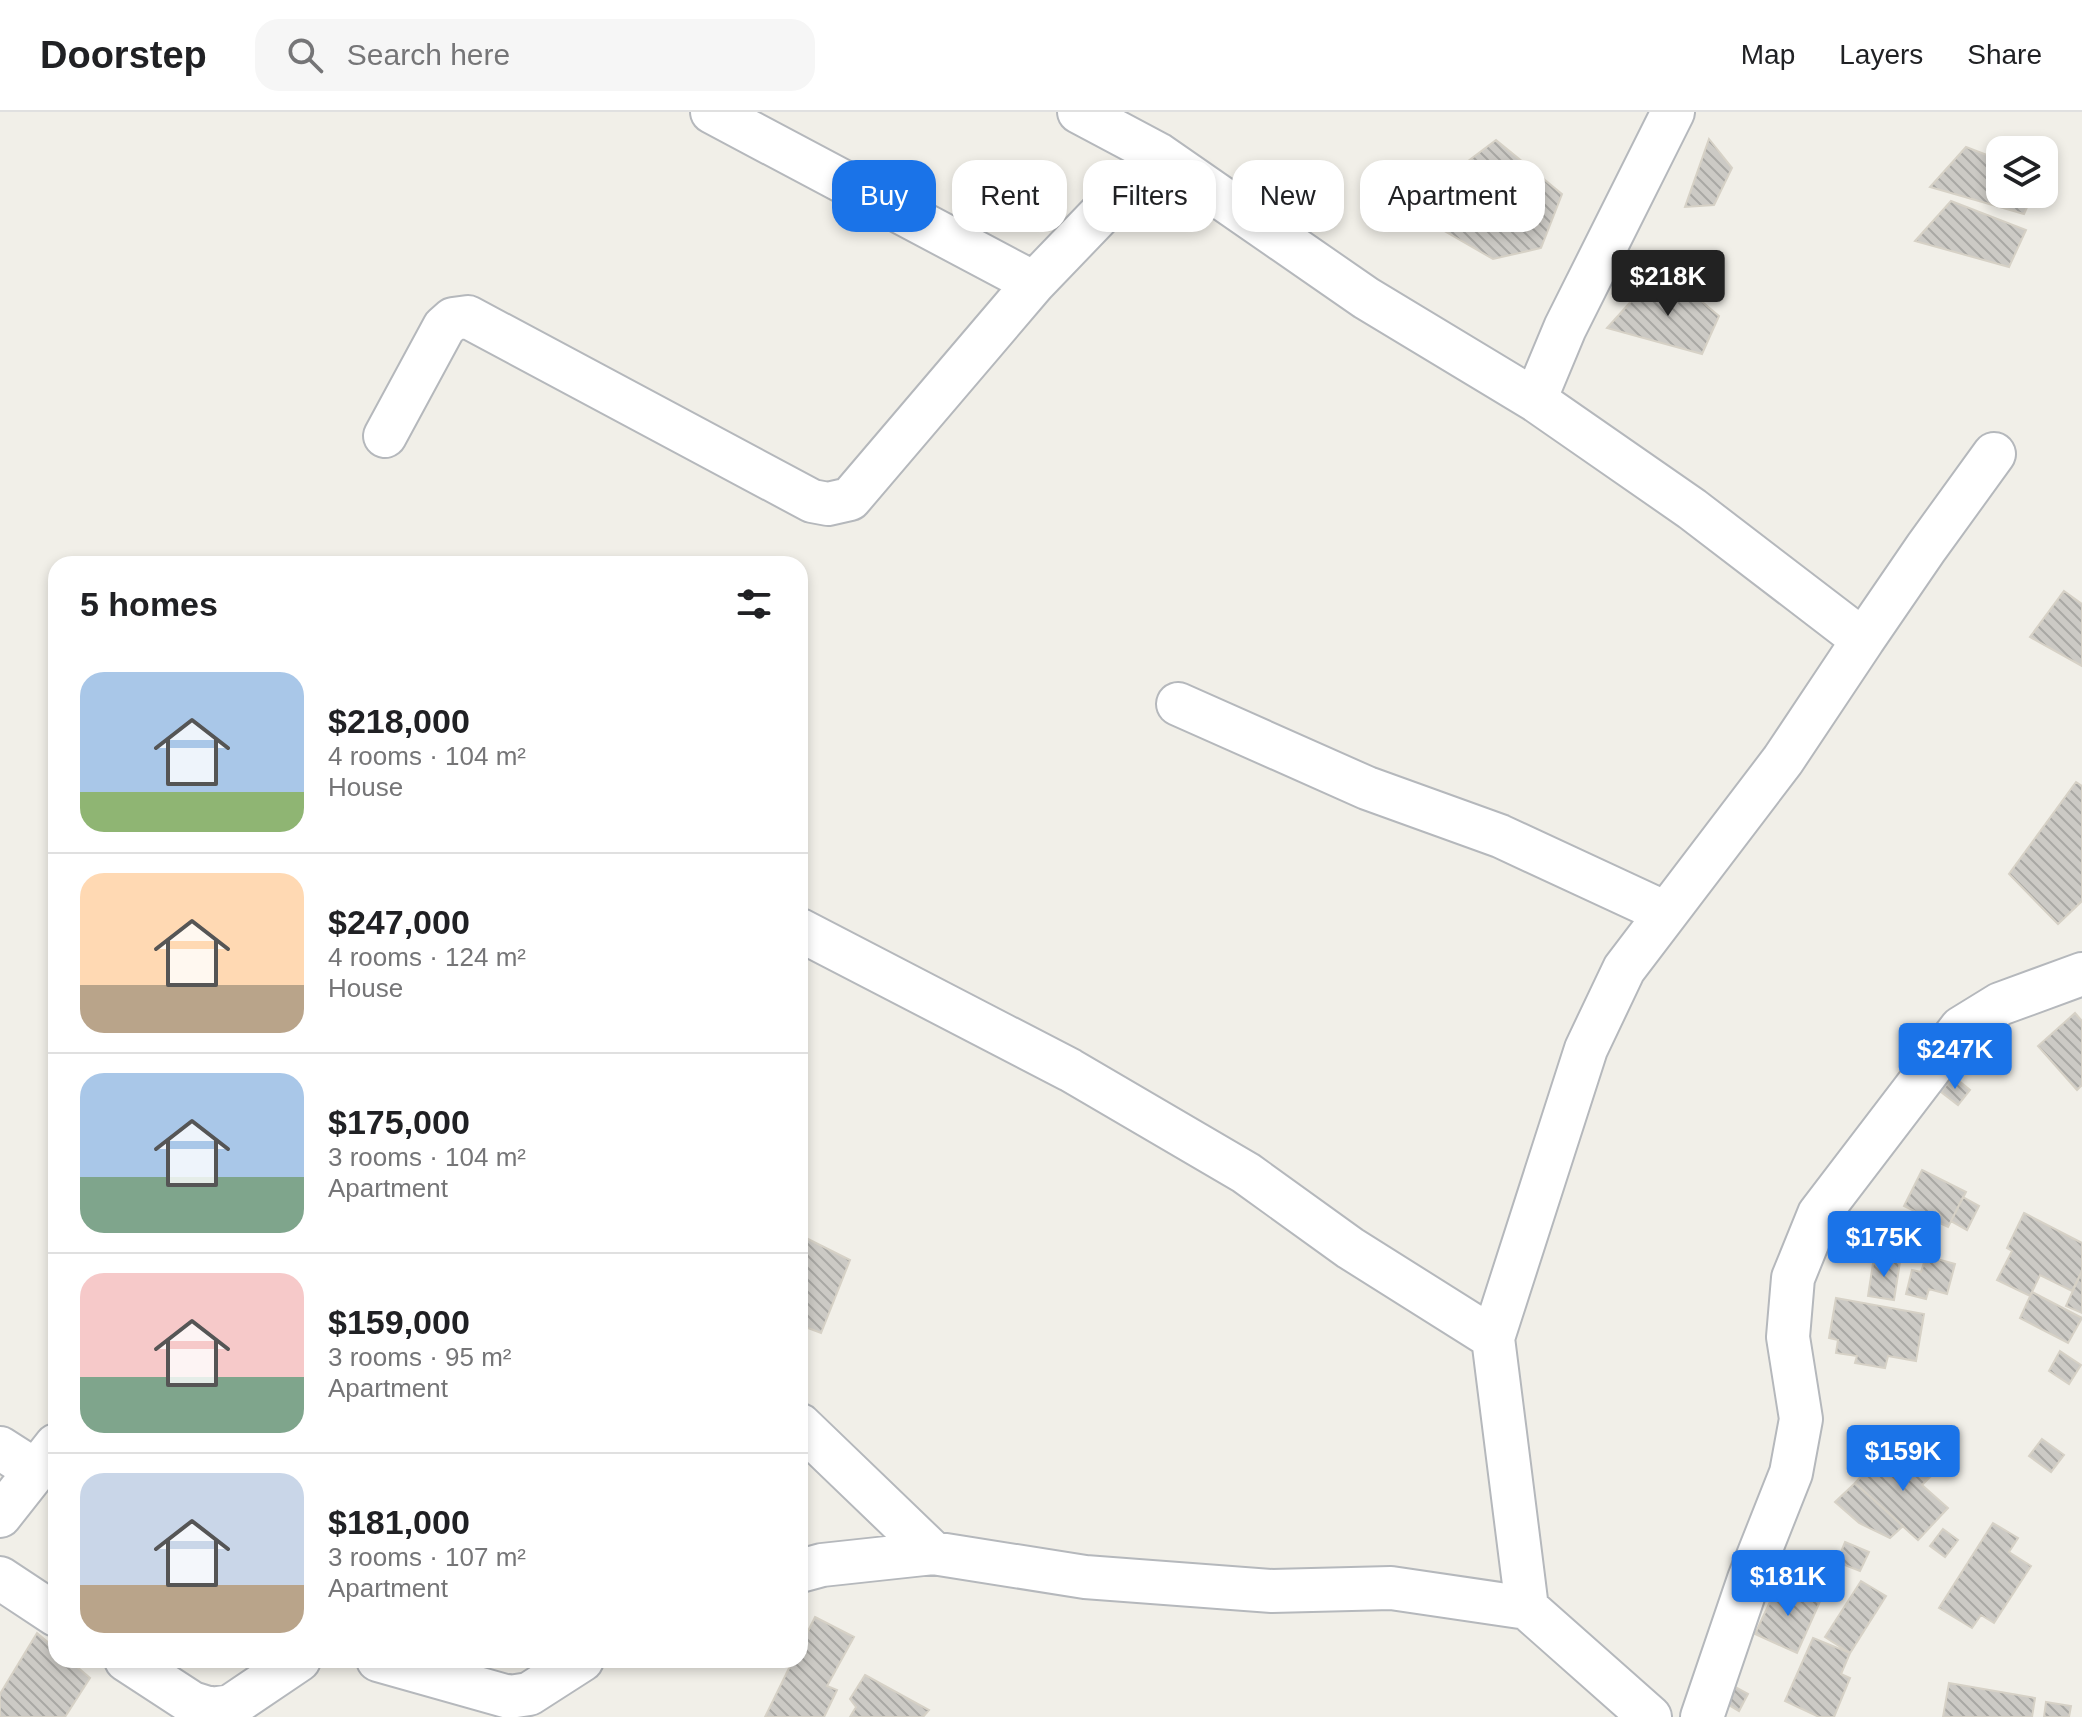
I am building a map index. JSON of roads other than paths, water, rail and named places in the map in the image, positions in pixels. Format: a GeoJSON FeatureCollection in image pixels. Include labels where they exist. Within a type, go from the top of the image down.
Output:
{"type":"FeatureCollection","features":[{"type":"Feature","properties":{"kind":"street"},"geometry":{"type":"LineString","coordinates":[[712,112],[1034,283]]}},
{"type":"Feature","properties":{"kind":"street"},"geometry":{"type":"LineString","coordinates":[[1079,112],[1158,154],[1366,298],[1535,400],[1692,509],[1863,640]]}},
{"type":"Feature","properties":{"kind":"street"},"geometry":{"type":"LineString","coordinates":[[1535,400],[1565,328],[1673,112]]}},
{"type":"Feature","properties":{"kind":"street"},"geometry":{"type":"LineString","coordinates":[[385,436],[444,327],[453,319],[468,317],[812,501],[828,504],[850,499],[1034,283],[1158,154]]}},
{"type":"Feature","properties":{"kind":"street"},"geometry":{"type":"LineString","coordinates":[[1527,1608],[1493,1338],[1586,1049],[1624,969],[1783,760],[1926,548],[1994,454]]}},
{"type":"Feature","properties":{"kind":"street"},"geometry":{"type":"LineString","coordinates":[[1178,704],[1367,788],[1500,836],[1666,913]]}},
{"type":"Feature","properties":{"kind":"street"},"geometry":{"type":"LineString","coordinates":[[808,934],[1070,1070],[1246,1173],[1350,1248],[1493,1338]]}},
{"type":"Feature","properties":{"kind":"street"},"geometry":{"type":"LineString","coordinates":[[1702,1717],[1749,1579],[1791,1473],[1801,1419],[1788,1337],[1793,1278],[1819,1214],[1961,1028],[2000,1004],[2082,974]]}},
{"type":"Feature","properties":{"kind":"street"},"geometry":{"type":"LineString","coordinates":[[808,1433],[933,1553]]}},
{"type":"Feature","properties":{"kind":"street"},"geometry":{"type":"LineString","coordinates":[[0,1448],[46,1458],[0,1516]]}},
{"type":"Feature","properties":{"kind":"street"},"geometry":{"type":"LineString","coordinates":[[808,1569],[933,1553],[1085,1577],[1272,1591],[1391,1588],[1527,1608],[1650,1717]]}},
{"type":"Feature","properties":{"kind":"street"},"geometry":{"type":"LineString","coordinates":[[0,1578],[48,1610]]}},
{"type":"Feature","properties":{"kind":"street"},"geometry":{"type":"LineString","coordinates":[[138,1668],[192,1703],[211,1709],[231,1706],[287,1668]]}},
{"type":"Feature","properties":{"kind":"street"},"geometry":{"type":"LineString","coordinates":[[406,1668],[509,1697],[529,1694],[570,1668]]}},
{"type":"Feature","properties":{"kind":"street"},"geometry":{"type":"LineString","coordinates":[[547,1717],[574,1668]]}}]}
